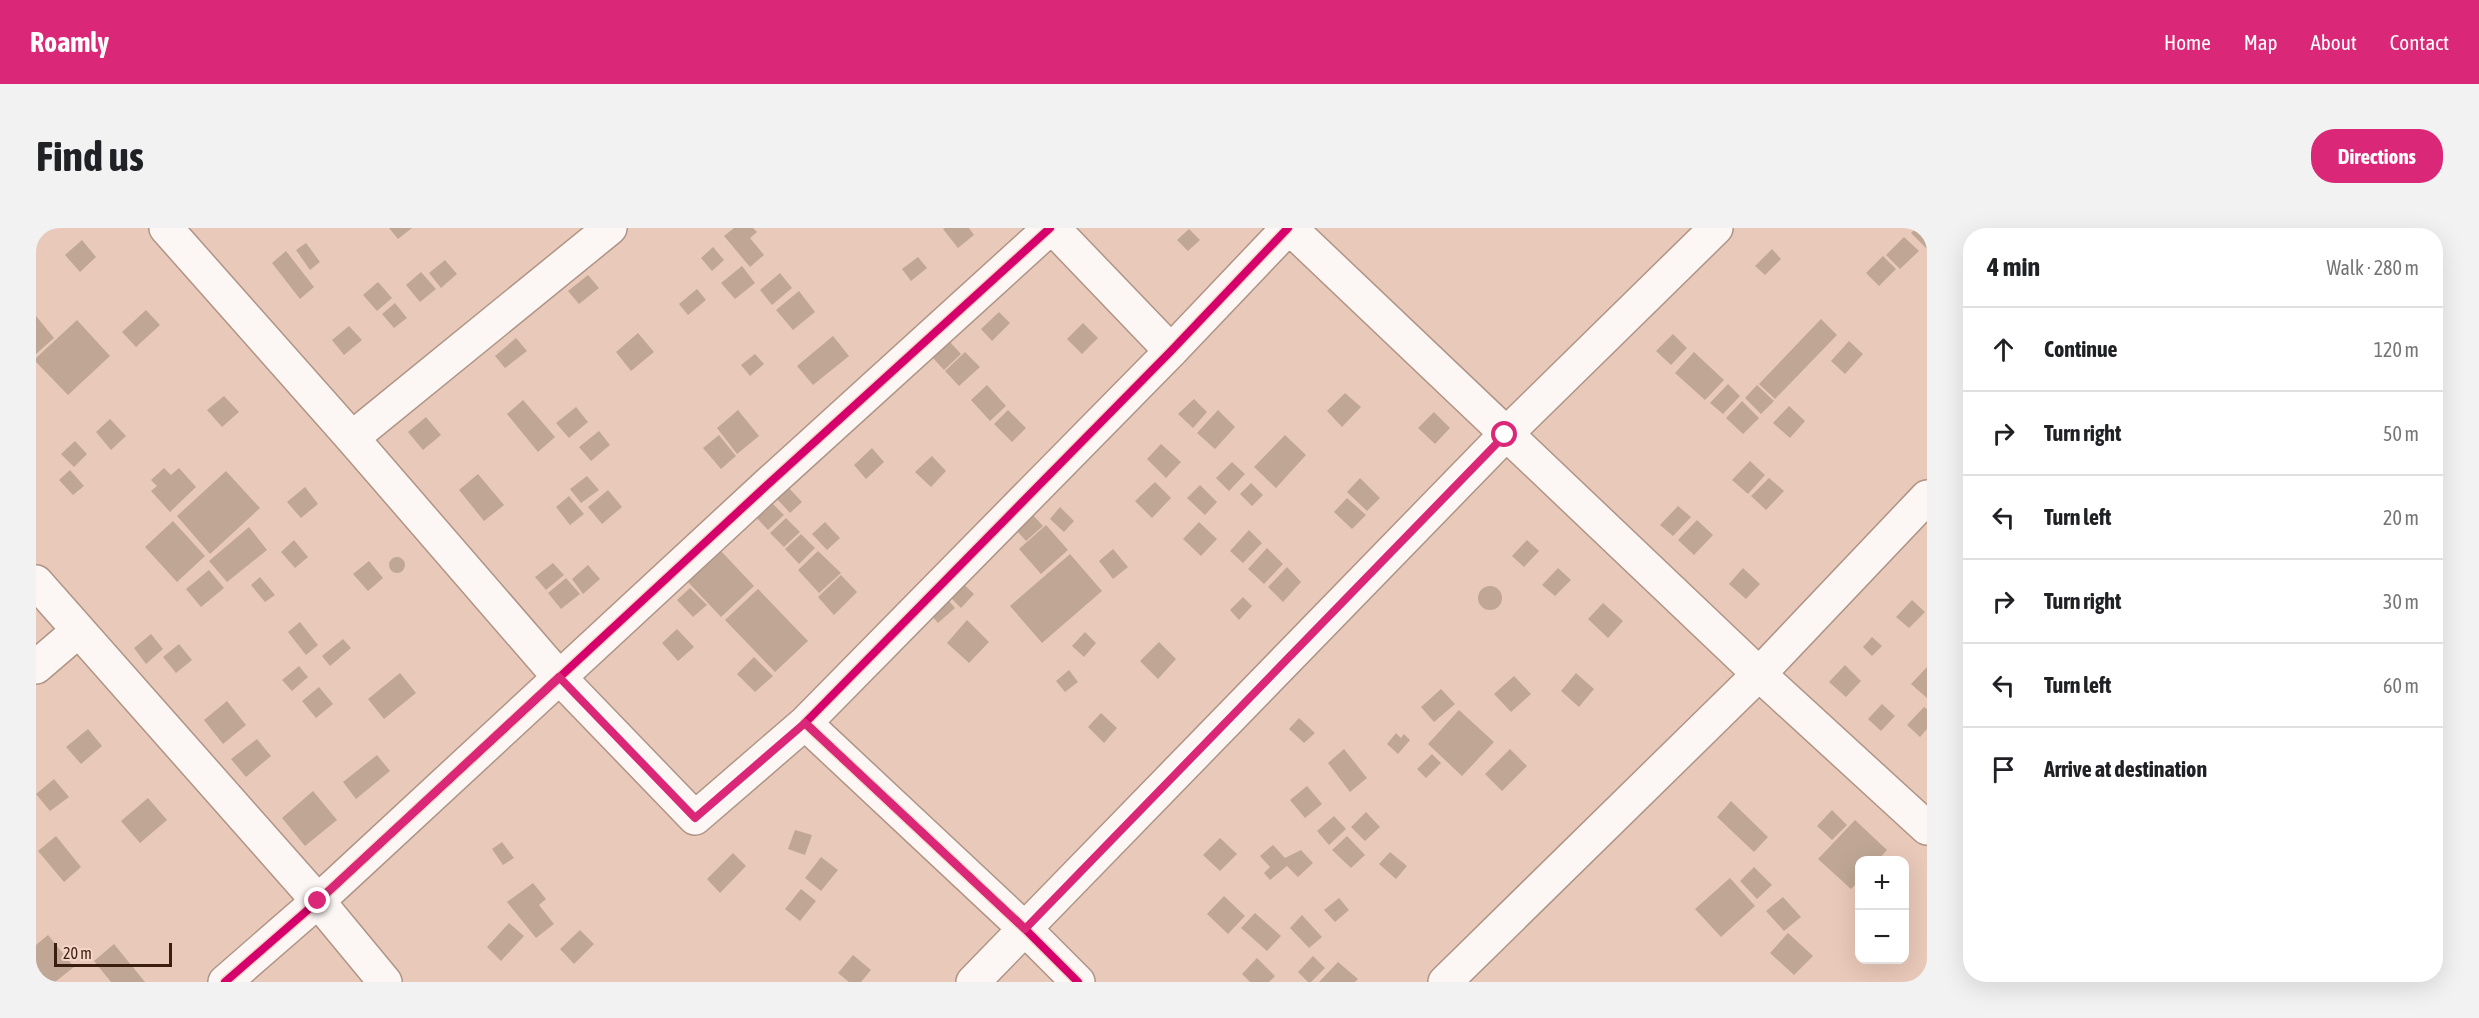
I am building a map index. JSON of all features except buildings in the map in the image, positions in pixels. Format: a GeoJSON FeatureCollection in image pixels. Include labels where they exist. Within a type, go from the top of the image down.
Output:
{"type":"FeatureCollection","features":[{"type":"Feature","properties":{"kind":"street"},"geometry":{"type":"LineString","coordinates":[[166,228],[559,677],[695,818],[805,723],[1289,228],[1759,674],[1927,828]]}},
{"type":"Feature","properties":{"kind":"street"},"geometry":{"type":"LineString","coordinates":[[225,982],[318,901],[559,677],[1051,228],[1171,351]]}},
{"type":"Feature","properties":{"kind":"street"},"geometry":{"type":"LineString","coordinates":[[973,982],[1505,435],[1716,228]]}},
{"type":"Feature","properties":{"kind":"street"},"geometry":{"type":"LineString","coordinates":[[352,438],[592,233]]}},
{"type":"Feature","properties":{"kind":"street"},"geometry":{"type":"LineString","coordinates":[[1445,982],[1759,674],[1927,497]]}},
{"type":"Feature","properties":{"kind":"street"},"geometry":{"type":"LineString","coordinates":[[36,582],[318,901],[385,982]]}},
{"type":"Feature","properties":{"kind":"street"},"geometry":{"type":"LineString","coordinates":[[36,667],[78,631]]}},
{"type":"Feature","properties":{"kind":"street"},"geometry":{"type":"LineString","coordinates":[[805,723],[1025,929],[1078,982]]}},
{"type":"Feature","properties":{"kind":"cycle path"},"geometry":{"type":"LineString","coordinates":[[225,982],[318,901],[765,487],[1050,228]]}},
{"type":"Feature","properties":{"kind":"cycle path"},"geometry":{"type":"LineString","coordinates":[[1078,982],[1025,929],[805,723],[1171,351],[1288,228]]}},
{"type":"Feature","properties":{"kind":"route"},"geometry":{"type":"LineString","coordinates":[[318,901],[559,677],[695,818],[805,723],[1025,929],[1505,435]]}}]}
